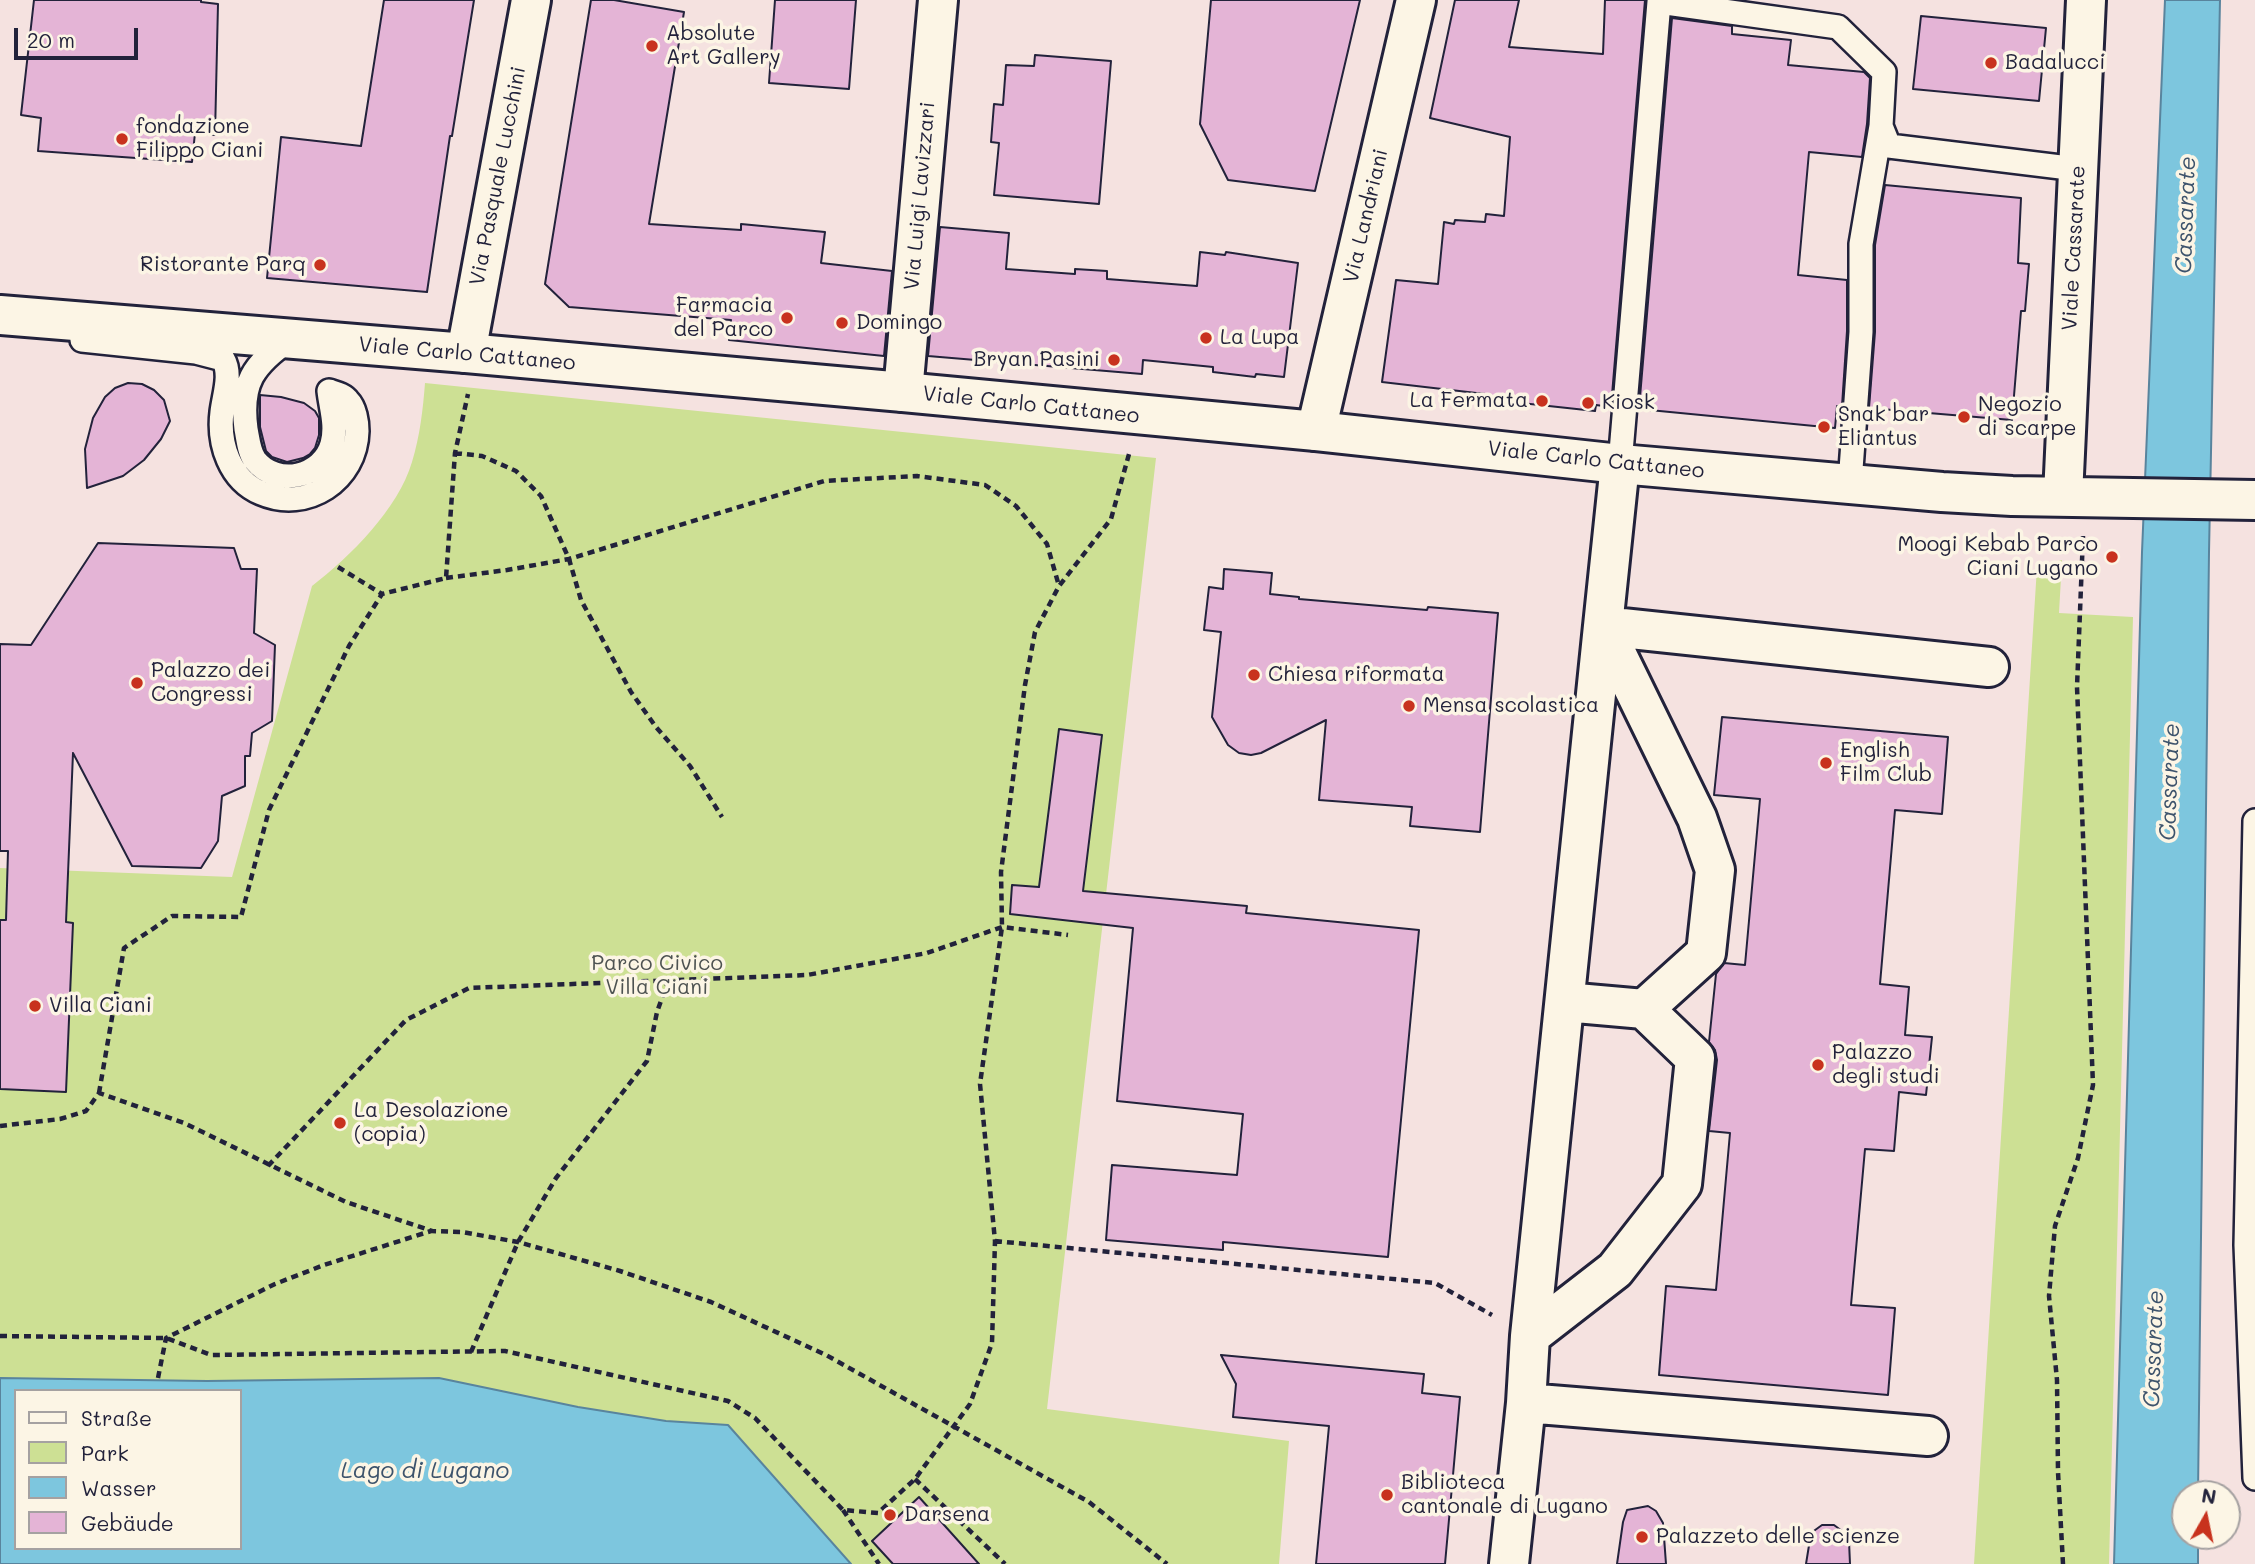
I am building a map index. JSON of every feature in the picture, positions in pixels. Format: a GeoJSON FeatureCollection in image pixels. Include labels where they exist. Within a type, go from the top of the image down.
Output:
{"type":"FeatureCollection","features":[{"type":"Feature","properties":{"kind":"street","name":"Via Pasquale Lucchini"},"geometry":{"type":"LineString","coordinates":[[468,370],[531,0]]}},
{"type":"Feature","properties":{"kind":"street","name":"Via Luigi Lavizzari"},"geometry":{"type":"LineString","coordinates":[[903,393],[938,0]]}},
{"type":"Feature","properties":{"kind":"street","name":"Via Landriani"},"geometry":{"type":"LineString","coordinates":[[1316,431],[1416,0]]}},
{"type":"Feature","properties":{"kind":"street","name":"Viale Cassarate"},"geometry":{"type":"LineString","coordinates":[[2074,496],[2077,169],[2085,0]]}},
{"type":"Feature","properties":{"kind":"street","name":"Viale Carlo Cattaneo"},"geometry":{"type":"LineString","coordinates":[[0,315],[290,340],[468,370],[903,393],[1316,431],[1620,464],[1942,492],[2245,499]]}},
{"type":"Feature","properties":{"kind":"street"},"geometry":{"type":"LineString","coordinates":[[1509,1564],[1620,464]]}},
{"type":"Feature","properties":{"kind":"street"},"geometry":{"type":"LineString","coordinates":[[1603,626],[1989,667]]}},
{"type":"Feature","properties":{"kind":"street"},"geometry":{"type":"LineString","coordinates":[[1603,626],[1697,818],[1715,870],[1706,953],[1644,1009]]}},
{"type":"Feature","properties":{"kind":"street"},"geometry":{"type":"LineString","coordinates":[[1530,1336],[1615,1270],[1682,1184],[1695,1058],[1644,1009],[1565,1002]]}},
{"type":"Feature","properties":{"kind":"street"},"geometry":{"type":"LineString","coordinates":[[1525,1403],[1928,1436]]}},
{"type":"Feature","properties":{"kind":"lane"},"geometry":{"type":"LineString","coordinates":[[1620,464],[1659,2],[1838,27],[1884,72],[1881,126],[1861,244],[1861,332],[1850,483]]}},
{"type":"Feature","properties":{"kind":"lane"},"geometry":{"type":"LineString","coordinates":[[1881,126],[1889,146],[2077,169]]}},
{"type":"Feature","properties":{"kind":"lane"},"geometry":{"type":"LineString","coordinates":[[40,318],[48,327],[79,340],[196,352],[223,359],[227,372],[222,425],[229,461],[236,474],[253,489],[279,499],[310,496],[334,484],[348,464],[357,435],[354,413],[349,401],[329,390],[334,432],[331,447],[323,463],[308,473],[297,476],[271,472],[256,460],[246,421],[245,400],[248,383],[252,373],[265,358],[290,340]]}},
{"type":"Feature","properties":{"kind":"lane"},"geometry":{"type":"LineString","coordinates":[[2255,821],[2246,1245],[2255,1478]]}},
{"type":"Feature","properties":{"kind":"path"},"geometry":{"type":"LineString","coordinates":[[446,578],[455,453],[468,370]]}},
{"type":"Feature","properties":{"kind":"path"},"geometry":{"type":"LineString","coordinates":[[843,1510],[878,1513],[915,1479],[970,1404],[992,1343],[995,1241],[980,1084],[1002,927],[1001,872],[1024,685],[1035,632],[1059,586],[1111,519],[1126,457],[1158,418]]}},
{"type":"Feature","properties":{"kind":"path"},"geometry":{"type":"LineString","coordinates":[[455,453],[482,456],[516,471],[541,496],[569,559],[581,600],[631,692],[656,727],[690,766],[722,817]]}},
{"type":"Feature","properties":{"kind":"path"},"geometry":{"type":"LineString","coordinates":[[0,1126],[60,1119],[86,1111],[99,1093],[124,948],[172,916],[240,917],[269,810],[349,646],[382,594],[446,578],[569,559],[824,481],[917,476],[985,485],[1016,506],[1047,544],[1059,586]]}},
{"type":"Feature","properties":{"kind":"path"},"geometry":{"type":"LineString","coordinates":[[2063,1564],[2057,1380],[2049,1296],[2055,1226],[2078,1158],[2093,1085],[2077,687],[2074,496]]}},
{"type":"Feature","properties":{"kind":"path"},"geometry":{"type":"LineString","coordinates":[[338,567],[382,594]]}},
{"type":"Feature","properties":{"kind":"path"},"geometry":{"type":"LineString","coordinates":[[268,1166],[407,1020],[469,988],[807,975],[927,953],[1002,927],[1068,935]]}},
{"type":"Feature","properties":{"kind":"path"},"geometry":{"type":"LineString","coordinates":[[471,1352],[518,1242],[556,1178],[647,1061],[657,1012],[668,981]]}},
{"type":"Feature","properties":{"kind":"path"},"geometry":{"type":"LineString","coordinates":[[99,1093],[184,1123],[346,1202],[432,1231],[462,1232],[518,1242],[620,1271],[711,1302],[826,1355],[1089,1502],[1167,1564]]}},
{"type":"Feature","properties":{"kind":"path"},"geometry":{"type":"LineString","coordinates":[[166,1338],[275,1284],[324,1265],[432,1231]]}},
{"type":"Feature","properties":{"kind":"path"},"geometry":{"type":"LineString","coordinates":[[995,1241],[1435,1283],[1530,1336]]}},
{"type":"Feature","properties":{"kind":"path"},"geometry":{"type":"LineString","coordinates":[[0,1336],[166,1338],[211,1355],[505,1352],[728,1401],[755,1418],[843,1510],[880,1564]]}},
{"type":"Feature","properties":{"kind":"path"},"geometry":{"type":"LineString","coordinates":[[158,1378],[166,1338]]}},
{"type":"Feature","properties":{"kind":"path"},"geometry":{"type":"LineString","coordinates":[[915,1479],[1005,1564]]}},
{"type":"Feature","properties":{"kind":"green space","name":"Parco Civico Villa Ciani"},"geometry":{"type":"Polygon","coordinates":[[[425,383],[1156,458],[1047,1409],[1289,1441],[1279,1564],[851,1564],[728,1425],[666,1421],[578,1407],[439,1378],[207,1381],[0,1378],[0,868],[232,877],[312,586],[357,546],[396,497],[415,452],[425,383]]]}},
{"type":"Feature","properties":{"kind":"green space"},"geometry":{"type":"Polygon","coordinates":[[[2062,560],[2059,613],[2133,617],[2109,1564],[1974,1564],[2037,567],[2062,560]]]}},
{"type":"Feature","properties":{"kind":"water","name":"Cassarate"},"geometry":{"type":"Polygon","coordinates":[[[2165,0],[2220,0],[2209,552],[2198,1480],[2171,1480],[2171,1550],[2198,1550],[2198,1564],[2114,1564],[2142,552],[2165,0]]]}},
{"type":"Feature","properties":{"kind":"water","name":"Lago di Lugano"},"geometry":{"type":"Polygon","coordinates":[[[0,1378],[207,1381],[439,1378],[578,1407],[666,1421],[728,1425],[851,1564],[0,1564],[0,1378]]]}},
{"type":"Feature","properties":{"kind":"building"},"geometry":{"type":"Polygon","coordinates":[[[34,0],[201,0],[218,4],[215,135],[195,133],[192,162],[38,151],[41,118],[21,115],[34,0]]]}},
{"type":"Feature","properties":{"kind":"building"},"geometry":{"type":"Polygon","coordinates":[[[384,0],[474,0],[427,292],[267,278],[281,137],[361,146],[384,0]]]}},
{"type":"Feature","properties":{"kind":"building"},"geometry":{"type":"Polygon","coordinates":[[[591,0],[614,0],[684,12],[649,224],[741,230],[741,224],[825,232],[821,263],[892,271],[884,356],[729,340],[731,320],[569,307],[545,284],[591,0]]]}},
{"type":"Feature","properties":{"kind":"building"},"geometry":{"type":"Polygon","coordinates":[[[775,0],[856,0],[849,89],[769,83],[775,0]]]}},
{"type":"Feature","properties":{"kind":"building"},"geometry":{"type":"Polygon","coordinates":[[[1211,0],[1360,0],[1315,191],[1228,180],[1200,124],[1211,0]]]}},
{"type":"Feature","properties":{"kind":"building"},"geometry":{"type":"Polygon","coordinates":[[[1455,0],[1519,0],[1509,47],[1603,54],[1605,0],[1645,0],[1611,407],[1596,405],[1595,411],[1484,399],[1485,394],[1382,382],[1396,280],[1438,284],[1444,222],[1485,222],[1486,214],[1504,216],[1510,137],[1430,118],[1455,0]]]}},
{"type":"Feature","properties":{"kind":"building"},"geometry":{"type":"Polygon","coordinates":[[[1921,16],[2046,28],[2039,101],[1913,89],[1921,16]]]}},
{"type":"Feature","properties":{"kind":"building"},"geometry":{"type":"Polygon","coordinates":[[[1672,18],[1732,26],[1732,34],[1791,40],[1788,65],[1864,72],[1870,78],[1862,157],[1809,152],[1798,275],[1847,280],[1842,406],[1837,406],[1835,428],[1639,409],[1672,18]]]}},
{"type":"Feature","properties":{"kind":"building"},"geometry":{"type":"Polygon","coordinates":[[[1035,55],[1111,61],[1099,204],[994,195],[999,143],[991,142],[994,104],[1003,105],[1006,65],[1034,66],[1035,55]]]}},
{"type":"Feature","properties":{"kind":"building"},"geometry":{"type":"Polygon","coordinates":[[[1885,185],[2021,198],[2018,263],[2029,264],[2025,311],[2021,311],[2012,420],[1869,408],[1875,332],[1875,245],[1885,185]]]}},
{"type":"Feature","properties":{"kind":"building"},"geometry":{"type":"Polygon","coordinates":[[[940,227],[1009,233],[1006,269],[1075,274],[1075,269],[1107,271],[1107,279],[1197,286],[1200,252],[1225,255],[1226,252],[1298,263],[1284,377],[1213,372],[1213,367],[1143,360],[1142,374],[928,356],[940,227]]]}},
{"type":"Feature","properties":{"kind":"building"},"geometry":{"type":"Polygon","coordinates":[[[128,383],[142,384],[154,390],[164,400],[170,421],[161,439],[144,460],[123,476],[87,488],[85,449],[93,418],[105,397],[115,388],[128,383]]]}},
{"type":"Feature","properties":{"kind":"building"},"geometry":{"type":"Polygon","coordinates":[[[260,395],[304,403],[315,411],[319,418],[319,435],[310,454],[287,462],[272,457],[266,451],[260,427],[260,395]]]}},
{"type":"Feature","properties":{"kind":"building","name":"Palazzo dei Congressi"},"geometry":{"type":"Polygon","coordinates":[[[98,543],[234,548],[241,569],[257,569],[254,633],[275,645],[272,721],[252,733],[250,756],[245,756],[245,786],[222,796],[218,841],[201,868],[132,866],[73,753],[66,922],[73,923],[66,1092],[0,1089],[0,920],[6,920],[8,851],[0,851],[0,644],[31,645],[98,543]]]}},
{"type":"Feature","properties":{"kind":"building","name":"Mensa scolastica"},"geometry":{"type":"Polygon","coordinates":[[[1224,569],[1272,573],[1270,594],[1299,599],[1498,613],[1480,832],[1410,826],[1412,807],[1319,800],[1326,720],[1261,753],[1239,753],[1228,745],[1212,717],[1221,632],[1204,630],[1209,587],[1223,589],[1224,569]]]}},
{"type":"Feature","properties":{"kind":"building","name":"Palazzo degli studi"},"geometry":{"type":"Polygon","coordinates":[[[1722,717],[1948,737],[1942,814],[1895,810],[1880,984],[1909,987],[1905,1035],[1932,1037],[1926,1095],[1899,1092],[1894,1151],[1865,1149],[1851,1305],[1895,1308],[1888,1395],[1659,1375],[1666,1286],[1716,1290],[1730,1133],[1709,1131],[1717,1060],[1715,1050],[1709,1042],[1716,974],[1724,963],[1745,965],[1760,799],[1714,795],[1722,717]]]}},
{"type":"Feature","properties":{"kind":"building"},"geometry":{"type":"Polygon","coordinates":[[[1059,729],[1102,735],[1083,891],[1247,906],[1246,913],[1419,930],[1388,1257],[1223,1242],[1223,1250],[1106,1240],[1112,1165],[1237,1175],[1243,1114],[1117,1101],[1133,928],[1010,914],[1012,885],[1039,887],[1059,729]]]}},
{"type":"Feature","properties":{"kind":"building","name":"Biblioteca cantonale di Lugano"},"geometry":{"type":"Polygon","coordinates":[[[1221,1355],[1424,1374],[1422,1393],[1460,1397],[1445,1564],[1316,1564],[1329,1426],[1233,1417],[1236,1384],[1221,1355]]]}},
{"type":"Feature","properties":{"kind":"building"},"geometry":{"type":"Polygon","coordinates":[[[919,1497],[979,1564],[893,1564],[872,1541],[919,1497]]]}},
{"type":"Feature","properties":{"kind":"building","name":"Palazzeto delle scienze"},"geometry":{"type":"Polygon","coordinates":[[[1648,1506],[1656,1511],[1663,1523],[1666,1564],[1617,1564],[1627,1510],[1648,1506]]]}},
{"type":"Feature","properties":{"kind":"building","name":"Palazzeto delle scienze"},"geometry":{"type":"Polygon","coordinates":[[[1822,1525],[1834,1525],[1846,1534],[1850,1564],[1806,1564],[1811,1533],[1822,1525]]]}},
{"type":"Feature","properties":{"kind":"place","name":"Absolute Art Gallery"},"geometry":{"type":"Point","coordinates":[652,46]}},
{"type":"Feature","properties":{"kind":"place","name":"Badalucci"},"geometry":{"type":"Point","coordinates":[1991,63]}},
{"type":"Feature","properties":{"kind":"place","name":"fondazione Filippo Ciani"},"geometry":{"type":"Point","coordinates":[122,139]}},
{"type":"Feature","properties":{"kind":"place","name":"Ristorante Parq"},"geometry":{"type":"Point","coordinates":[320,265]}},
{"type":"Feature","properties":{"kind":"place","name":"Farmacia del Parco"},"geometry":{"type":"Point","coordinates":[787,318]}},
{"type":"Feature","properties":{"kind":"place","name":"Domingo"},"geometry":{"type":"Point","coordinates":[842,323]}},
{"type":"Feature","properties":{"kind":"place","name":"La Lupa"},"geometry":{"type":"Point","coordinates":[1206,338]}},
{"type":"Feature","properties":{"kind":"place","name":"Bryan Pasini"},"geometry":{"type":"Point","coordinates":[1114,360]}},
{"type":"Feature","properties":{"kind":"place","name":"La Fermata"},"geometry":{"type":"Point","coordinates":[1542,401]}},
{"type":"Feature","properties":{"kind":"place","name":"Kiosk"},"geometry":{"type":"Point","coordinates":[1588,403]}},
{"type":"Feature","properties":{"kind":"place","name":"Negozio di scarpe"},"geometry":{"type":"Point","coordinates":[1964,417]}},
{"type":"Feature","properties":{"kind":"place","name":"Snak bar Eliantus"},"geometry":{"type":"Point","coordinates":[1824,427]}},
{"type":"Feature","properties":{"kind":"place","name":"Moogi Kebab Parco Ciani Lugano"},"geometry":{"type":"Point","coordinates":[2112,557]}},
{"type":"Feature","properties":{"kind":"place","name":"Chiesa riformata"},"geometry":{"type":"Point","coordinates":[1254,675]}},
{"type":"Feature","properties":{"kind":"place","name":"Palazzo dei Congressi"},"geometry":{"type":"Point","coordinates":[137,683]}},
{"type":"Feature","properties":{"kind":"place","name":"Mensa scolastica"},"geometry":{"type":"Point","coordinates":[1409,706]}},
{"type":"Feature","properties":{"kind":"place","name":"English Film Club"},"geometry":{"type":"Point","coordinates":[1826,763]}},
{"type":"Feature","properties":{"kind":"place","name":"Villa Ciani"},"geometry":{"type":"Point","coordinates":[35,1006]}},
{"type":"Feature","properties":{"kind":"place","name":"Palazzo degli studi"},"geometry":{"type":"Point","coordinates":[1818,1065]}},
{"type":"Feature","properties":{"kind":"place","name":"La Desolazione (copia)"},"geometry":{"type":"Point","coordinates":[340,1123]}},
{"type":"Feature","properties":{"kind":"place","name":"Biblioteca cantonale di Lugano"},"geometry":{"type":"Point","coordinates":[1387,1495]}},
{"type":"Feature","properties":{"kind":"place","name":"Darsena"},"geometry":{"type":"Point","coordinates":[890,1515]}},
{"type":"Feature","properties":{"kind":"place","name":"Palazzeto delle scienze"},"geometry":{"type":"Point","coordinates":[1642,1537]}}]}
